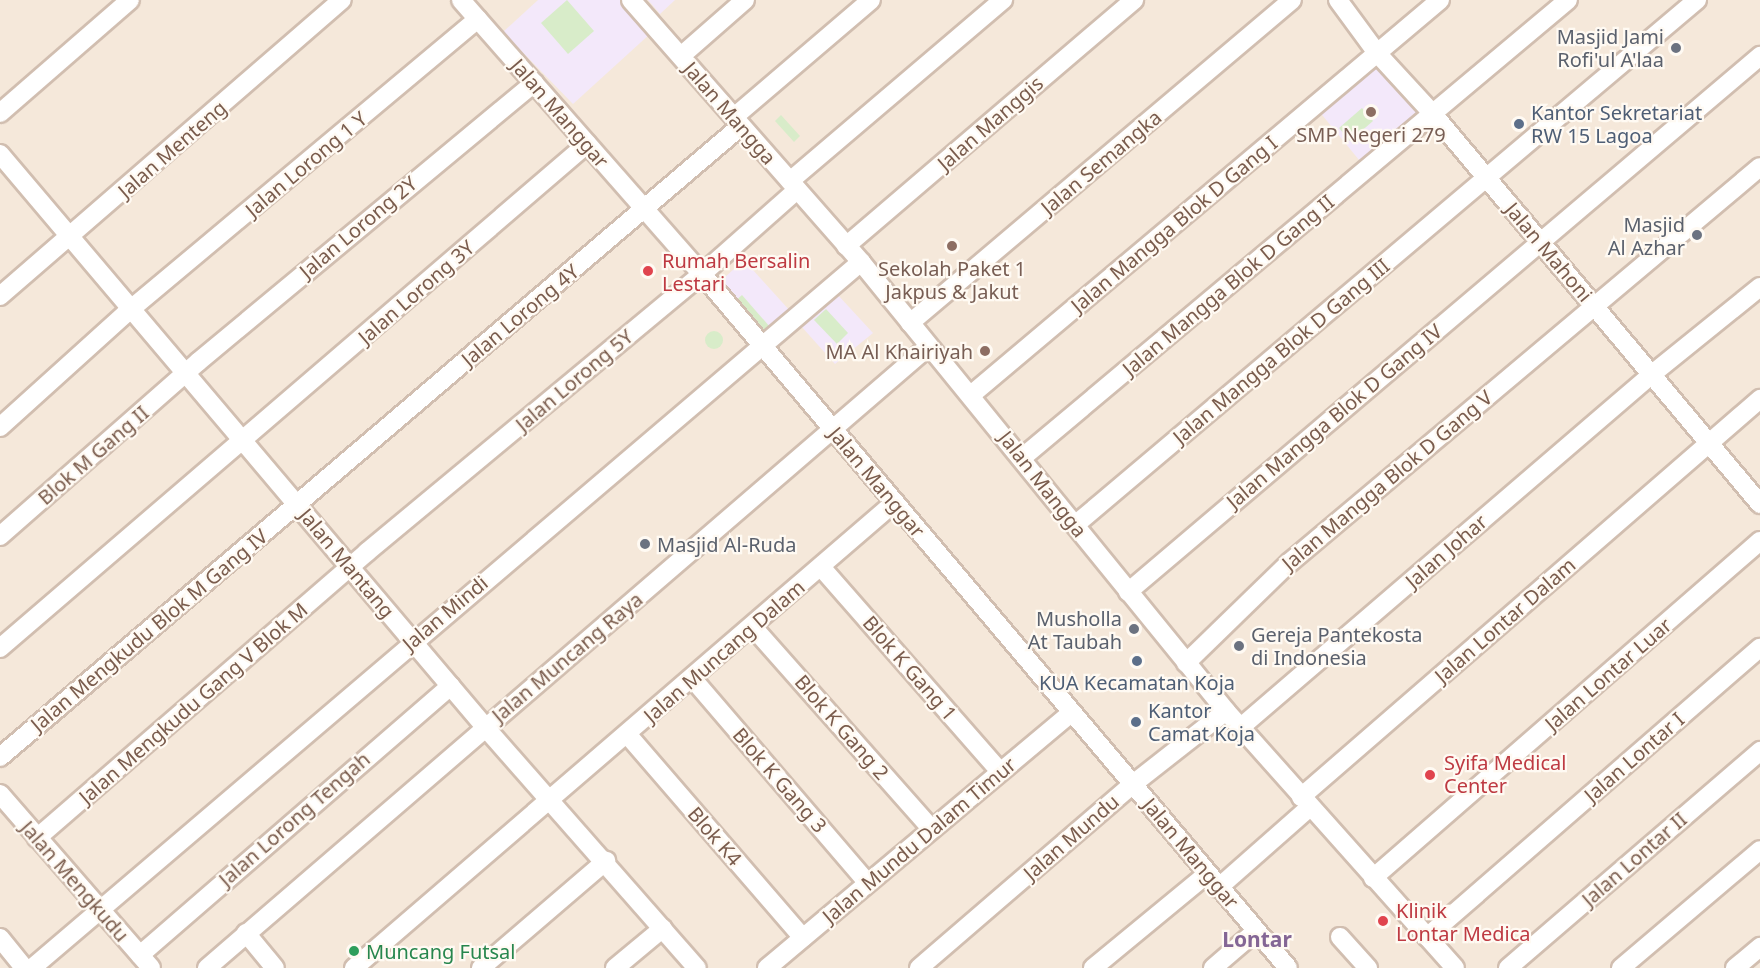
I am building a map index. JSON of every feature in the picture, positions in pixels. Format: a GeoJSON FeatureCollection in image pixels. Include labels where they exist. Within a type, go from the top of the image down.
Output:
{"type":"FeatureCollection","features":[{"type":"Feature","properties":{"kind":"street"},"geometry":{"type":"LineString","coordinates":[[0,113],[130,0]]}},
{"type":"Feature","properties":{"kind":"street","name":"Jalan Menteng"},"geometry":{"type":"LineString","coordinates":[[0,296],[342,0]]}},
{"type":"Feature","properties":{"kind":"street","name":"Jalan Manggar"},"geometry":{"type":"LineString","coordinates":[[461,0],[702,274],[1133,784],[1212,881],[1288,968]]}},
{"type":"Feature","properties":{"kind":"street","name":"Jalan Mangga"},"geometry":{"type":"LineString","coordinates":[[631,0],[861,262],[928,347],[971,394],[1023,457],[1128,592],[1226,711],[1455,968]]}},
{"type":"Feature","properties":{"kind":"street"},"geometry":{"type":"LineString","coordinates":[[681,56],[745,0]]}},
{"type":"Feature","properties":{"kind":"street","name":"Jalan Lorong 4Y"},"geometry":{"type":"LineString","coordinates":[[297,504],[644,210],[872,0]]}},
{"type":"Feature","properties":{"kind":"street","name":"Jalan Lorong 5Y"},"geometry":{"type":"LineString","coordinates":[[349,567],[702,274],[794,185],[1003,0]]}},
{"type":"Feature","properties":{"kind":"street","name":"Jalan Manggis"},"geometry":{"type":"LineString","coordinates":[[846,246],[1134,0]]}},
{"type":"Feature","properties":{"kind":"street","name":"Jalan Semangka"},"geometry":{"type":"LineString","coordinates":[[910,323],[1292,0]]}},
{"type":"Feature","properties":{"kind":"street","name":"Jalan Mahoni"},"geometry":{"type":"LineString","coordinates":[[1338,0],[1377,53],[1433,114],[1760,504]]}},
{"type":"Feature","properties":{"kind":"street","name":"Jalan Mangga Blok D Gang I"},"geometry":{"type":"LineString","coordinates":[[971,394],[1440,0]]}},
{"type":"Feature","properties":{"kind":"street","name":"Jalan Mangga Blok D Gang II"},"geometry":{"type":"LineString","coordinates":[[1023,457],[1568,0]]}},
{"type":"Feature","properties":{"kind":"street","name":"Jalan Mangga Blok D Gang III"},"geometry":{"type":"LineString","coordinates":[[1075,525],[1697,0]]}},
{"type":"Feature","properties":{"kind":"street","name":"Jalan Lorong 1 Y"},"geometry":{"type":"LineString","coordinates":[[0,427],[134,308],[478,19]]}},
{"type":"Feature","properties":{"kind":"street","name":"Jalan Mangga Blok D Gang IV"},"geometry":{"type":"LineString","coordinates":[[1128,592],[1760,56]]}},
{"type":"Feature","properties":{"kind":"street","name":"Jalan Lorong 2Y"},"geometry":{"type":"LineString","coordinates":[[185,373],[534,83]]}},
{"type":"Feature","properties":{"kind":"street","name":"Jalan Lorong 3Y"},"geometry":{"type":"LineString","coordinates":[[0,648],[587,144]]}},
{"type":"Feature","properties":{"kind":"street","name":"Jalan Mantang"},"geometry":{"type":"LineString","coordinates":[[0,154],[134,308],[185,373],[485,727],[551,798],[697,968]]}},
{"type":"Feature","properties":{"kind":"street","name":"Jalan Mangga Blok D Gang V"},"geometry":{"type":"LineString","coordinates":[[1186,663],[1289,562],[1579,317],[1596,307],[1760,167]]}},
{"type":"Feature","properties":{"kind":"street","name":"Jalan Mindi"},"geometry":{"type":"LineString","coordinates":[[32,968],[413,640],[764,348],[861,262]]}},
{"type":"Feature","properties":{"kind":"street","name":"Jalan Johar"},"geometry":{"type":"LineString","coordinates":[[1241,727],[1651,375],[1760,287]]}},
{"type":"Feature","properties":{"kind":"street","name":"Jalan Muncang Raya"},"geometry":{"type":"LineString","coordinates":[[207,968],[928,347]]}},
{"type":"Feature","properties":{"kind":"street","name":"Blok M Gang II"},"geometry":{"type":"LineString","coordinates":[[0,536],[185,373]]}},
{"type":"Feature","properties":{"kind":"street","name":"Jalan Lontar Dalam"},"geometry":{"type":"LineString","coordinates":[[1093,968],[1212,881],[1306,802],[1760,399]]}},
{"type":"Feature","properties":{"kind":"street","name":"Jalan Muncang Dalam"},"geometry":{"type":"LineString","coordinates":[[354,968],[895,502]]}},
{"type":"Feature","properties":{"kind":"street","name":"Jalan Mengkudu Blok M Gang IV"},"geometry":{"type":"LineString","coordinates":[[0,757],[297,504]]}},
{"type":"Feature","properties":{"kind":"street","name":"Jalan Lontar Luar"},"geometry":{"type":"LineString","coordinates":[[1373,878],[1760,541]]}},
{"type":"Feature","properties":{"kind":"street","name":"Jalan Mengkudu Gang V Blok M"},"geometry":{"type":"LineString","coordinates":[[37,838],[349,567]]}},
{"type":"Feature","properties":{"kind":"street","name":"Blok K Gang 1"},"geometry":{"type":"LineString","coordinates":[[821,567],[999,770]]}},
{"type":"Feature","properties":{"kind":"street","name":"Blok K Gang 2"},"geometry":{"type":"LineString","coordinates":[[752,626],[931,828]]}},
{"type":"Feature","properties":{"kind":"street","name":"Jalan Lontar I"},"geometry":{"type":"LineString","coordinates":[[1427,937],[1760,648]]}},
{"type":"Feature","properties":{"kind":"street","name":"Blok K Gang 3"},"geometry":{"type":"LineString","coordinates":[[692,678],[868,883]]}},
{"type":"Feature","properties":{"kind":"street","name":"Jalan Lorong Tengah"},"geometry":{"type":"LineString","coordinates":[[145,961],[451,686]]}},
{"type":"Feature","properties":{"kind":"street","name":"Jalan Mundu"},"geometry":{"type":"LineString","coordinates":[[919,968],[1133,784],[1226,711]]}},
{"type":"Feature","properties":{"kind":"street","name":"Jalan Mundu Dalam Timur"},"geometry":{"type":"LineString","coordinates":[[767,968],[999,770],[1071,713]]}},
{"type":"Feature","properties":{"kind":"street","name":"Blok K4"},"geometry":{"type":"LineString","coordinates":[[627,734],[802,938]]}},
{"type":"Feature","properties":{"kind":"street","name":"Jalan Lontar II"},"geometry":{"type":"LineString","coordinates":[[1508,968],[1760,751]]}},
{"type":"Feature","properties":{"kind":"street","name":"Jalan Mengkudu"},"geometry":{"type":"LineString","coordinates":[[0,794],[145,961]]}},
{"type":"Feature","properties":{"kind":"street"},"geometry":{"type":"LineString","coordinates":[[1621,968],[1760,850]]}},
{"type":"Feature","properties":{"kind":"street"},"geometry":{"type":"LineString","coordinates":[[481,968],[606,861]]}},
{"type":"Feature","properties":{"kind":"street"},"geometry":{"type":"LineString","coordinates":[[615,968],[663,928]]}},
{"type":"Feature","properties":{"kind":"street"},"geometry":{"type":"LineString","coordinates":[[1213,968],[1256,931]]}},
{"type":"Feature","properties":{"kind":"street"},"geometry":{"type":"LineString","coordinates":[[246,933],[275,968]]}},
{"type":"Feature","properties":{"kind":"street"},"geometry":{"type":"LineString","coordinates":[[1340,937],[1368,968]]}},
{"type":"Feature","properties":{"kind":"street"},"geometry":{"type":"LineString","coordinates":[[0,938],[24,968]]}},
{"type":"Feature","properties":{"kind":"street"},"geometry":{"type":"LineString","coordinates":[[1735,968],[1760,947]]}},
{"type":"Feature","properties":{"kind":"shaded area"},"geometry":{"type":"Polygon","coordinates":[[[0,0],[1760,0],[1760,968],[0,968],[0,0]]]}},
{"type":"Feature","properties":{"kind":"shaded area"},"geometry":{"type":"Polygon","coordinates":[[[538,0],[622,0],[651,33],[573,104],[503,32],[538,0]]]}},
{"type":"Feature","properties":{"kind":"shaded area"},"geometry":{"type":"Polygon","coordinates":[[[648,0],[675,0],[660,14],[648,0]]]}},
{"type":"Feature","properties":{"kind":"shaded area","name":"SMP Negeri 279"},"geometry":{"type":"Polygon","coordinates":[[[1379,59],[1423,114],[1364,166],[1318,110],[1379,59]]]}},
{"type":"Feature","properties":{"kind":"shaded area"},"geometry":{"type":"Polygon","coordinates":[[[744,260],[791,312],[761,341],[714,287],[744,260]]]}},
{"type":"Feature","properties":{"kind":"shaded area"},"geometry":{"type":"Polygon","coordinates":[[[837,294],[873,333],[835,364],[801,326],[837,294]]]}},
{"type":"Feature","properties":{"kind":"green space"},"geometry":{"type":"Polygon","coordinates":[[[567,0],[594,31],[568,54],[541,23],[567,0]]]}},
{"type":"Feature","properties":{"kind":"green space"},"geometry":{"type":"Polygon","coordinates":[[[1362,108],[1373,121],[1350,141],[1339,128],[1362,108]]]}},
{"type":"Feature","properties":{"kind":"green space"},"geometry":{"type":"Polygon","coordinates":[[[781,115],[800,136],[794,142],[775,121],[781,115]]]}},
{"type":"Feature","properties":{"kind":"green space"},"geometry":{"type":"Polygon","coordinates":[[[742,295],[770,327],[760,336],[732,304],[742,295]]]}},
{"type":"Feature","properties":{"kind":"green space"},"geometry":{"type":"Polygon","coordinates":[[[826,309],[848,333],[837,344],[814,320],[826,309]]]}},
{"type":"Feature","properties":{"kind":"green space"},"geometry":{"type":"Polygon","coordinates":[[[710,331],[718,331],[723,336],[721,347],[710,349],[705,344],[705,336],[710,331]]]}},
{"type":"Feature","properties":{"kind":"place","name":"Masjid Jami Rofi'ul A'laa"},"geometry":{"type":"Point","coordinates":[1676,48]}},
{"type":"Feature","properties":{"kind":"place","name":"SMP Negeri 279"},"geometry":{"type":"Point","coordinates":[1371,112]}},
{"type":"Feature","properties":{"kind":"place","name":"Kantor Sekretariat RW 15 Lagoa"},"geometry":{"type":"Point","coordinates":[1519,124]}},
{"type":"Feature","properties":{"kind":"place","name":"Masjid Al Azhar"},"geometry":{"type":"Point","coordinates":[1697,235]}},
{"type":"Feature","properties":{"kind":"place","name":"Sekolah Paket 1 Jakpus & Jakut"},"geometry":{"type":"Point","coordinates":[952,246]}},
{"type":"Feature","properties":{"kind":"place","name":"Rumah Bersalin Lestari"},"geometry":{"type":"Point","coordinates":[648,271]}},
{"type":"Feature","properties":{"kind":"place","name":"MA Al Khairiyah"},"geometry":{"type":"Point","coordinates":[985,351]}},
{"type":"Feature","properties":{"kind":"place","name":"Masjid Al-Ruda"},"geometry":{"type":"Point","coordinates":[645,544]}},
{"type":"Feature","properties":{"kind":"place","name":"Musholla At Taubah"},"geometry":{"type":"Point","coordinates":[1134,629]}},
{"type":"Feature","properties":{"kind":"place","name":"Gereja Pantekosta di Indonesia"},"geometry":{"type":"Point","coordinates":[1239,646]}},
{"type":"Feature","properties":{"kind":"place","name":"KUA Kecamatan Koja"},"geometry":{"type":"Point","coordinates":[1137,661]}},
{"type":"Feature","properties":{"kind":"place","name":"Kantor Camat Koja"},"geometry":{"type":"Point","coordinates":[1136,722]}},
{"type":"Feature","properties":{"kind":"place","name":"Syifa Medical Center"},"geometry":{"type":"Point","coordinates":[1430,775]}},
{"type":"Feature","properties":{"kind":"place","name":"Klinik Lontar Medica"},"geometry":{"type":"Point","coordinates":[1383,921]}},
{"type":"Feature","properties":{"kind":"place","name":"Muncang Futsal"},"geometry":{"type":"Point","coordinates":[354,951]}},
{"type":"Feature","properties":{"kind":"district","name":"Lontar"},"geometry":{"type":"Point","coordinates":[1257,939]}}]}
